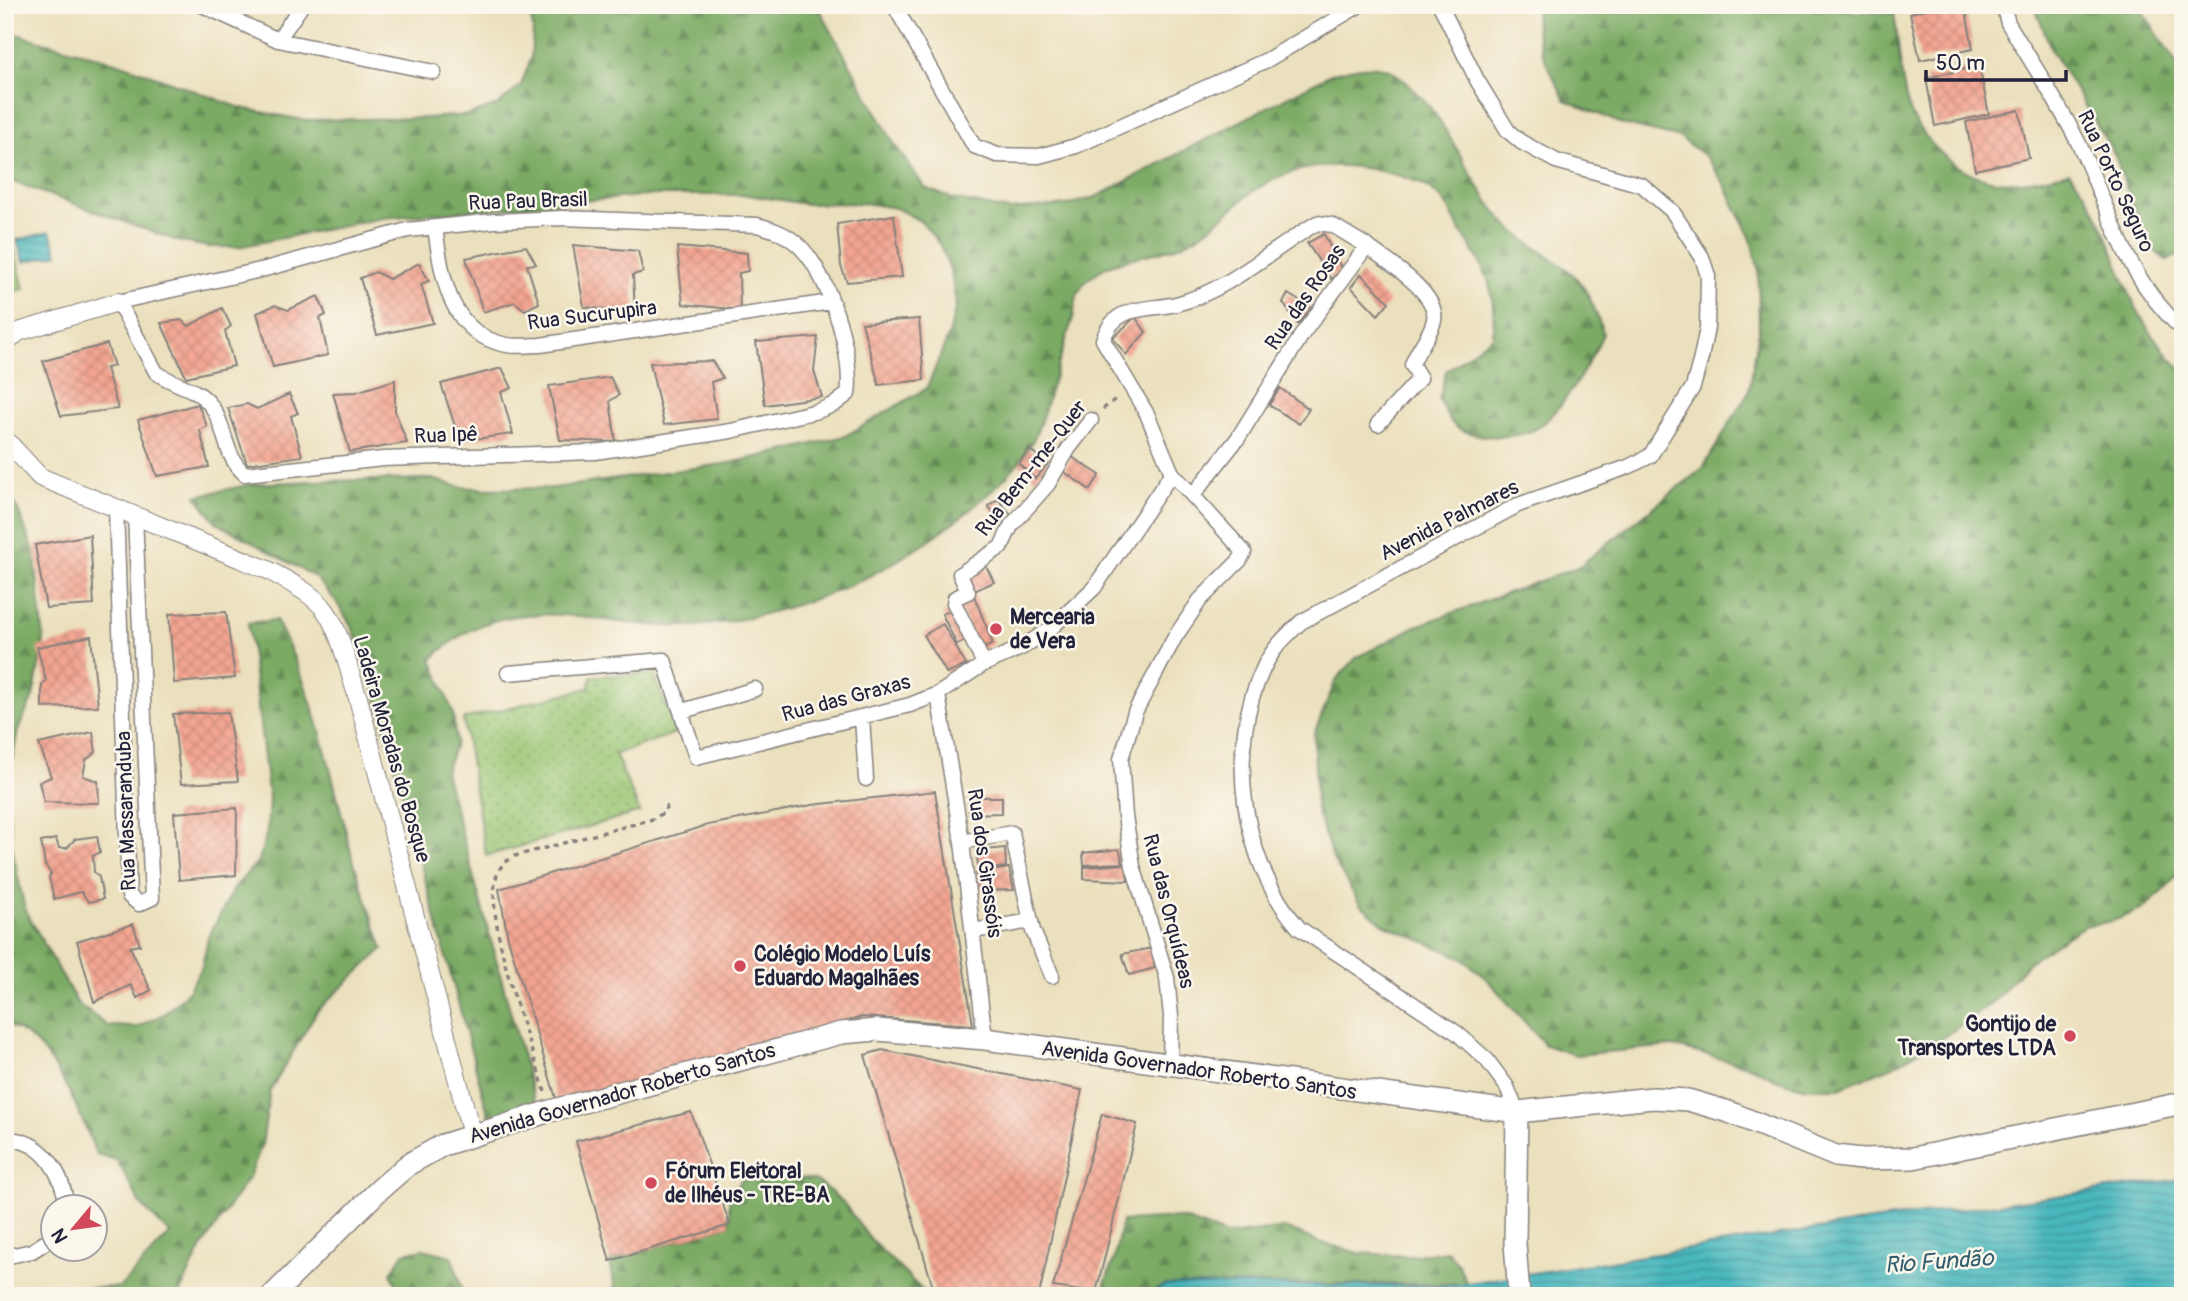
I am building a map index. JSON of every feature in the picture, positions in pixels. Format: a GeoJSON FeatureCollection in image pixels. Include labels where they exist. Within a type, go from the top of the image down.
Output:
{"type":"FeatureCollection","features":[{"type":"Feature","properties":{"kind":"main road","name":"Avenida Governador Roberto Santos"},"geometry":{"type":"LineString","coordinates":[[272,1296],[400,1172],[443,1145],[550,1111],[841,1033],[877,1030],[985,1039],[1517,1112],[1653,1098],[1688,1100],[1729,1112],[1836,1156],[1892,1159],[2183,1103]]}},
{"type":"Feature","properties":{"kind":"main road"},"geometry":{"type":"LineString","coordinates":[[1517,1112],[1515,1243],[1519,1296]]}},
{"type":"Feature","properties":{"kind":"street"},"geometry":{"type":"LineString","coordinates":[[202,5],[278,40],[434,72]]}},
{"type":"Feature","properties":{"kind":"street"},"geometry":{"type":"LineString","coordinates":[[278,40],[302,5]]}},
{"type":"Feature","properties":{"kind":"street"},"geometry":{"type":"LineString","coordinates":[[894,5],[974,146],[997,155],[1039,156],[1076,146],[1189,93],[1228,79],[1267,60],[1360,5]]}},
{"type":"Feature","properties":{"kind":"street","name":"Avenida Palmares"},"geometry":{"type":"LineString","coordinates":[[1440,5],[1477,80],[1508,131],[1521,142],[1556,161],[1642,185],[1672,211],[1702,257],[1708,276],[1707,328],[1701,358],[1693,387],[1650,456],[1628,467],[1518,505],[1301,622],[1280,641],[1264,666],[1252,697],[1246,728],[1245,809],[1262,873],[1286,913],[1299,928],[1457,1033],[1477,1051],[1507,1087],[1517,1112]]}},
{"type":"Feature","properties":{"kind":"street","name":"Rua Porto Seguro"},"geometry":{"type":"LineString","coordinates":[[2003,5],[2008,23],[2079,144],[2119,244],[2149,295],[2183,330]]}},
{"type":"Feature","properties":{"kind":"street","name":"Rua Pau Brasil"},"geometry":{"type":"LineString","coordinates":[[118,302],[265,269],[408,230],[562,218],[757,225],[779,231],[799,245],[814,267],[831,302],[850,378]]}},
{"type":"Feature","properties":{"kind":"street"},"geometry":{"type":"LineString","coordinates":[[1194,494],[1172,473],[1147,414],[1103,340],[1109,327],[1125,314],[1142,307],[1178,304],[1200,295],[1252,268],[1317,223],[1332,225],[1367,246]]}},
{"type":"Feature","properties":{"kind":"street","name":"Rua Sucurupira"},"geometry":{"type":"LineString","coordinates":[[435,228],[443,284],[464,322],[486,338],[507,345],[540,345],[831,302]]}},
{"type":"Feature","properties":{"kind":"street","name":"Rua das Rosas"},"geometry":{"type":"LineString","coordinates":[[1194,494],[1238,438],[1303,333],[1367,246],[1426,294],[1434,319],[1412,365],[1420,379],[1378,424]]}},
{"type":"Feature","properties":{"kind":"street"},"geometry":{"type":"LineString","coordinates":[[5,344],[18,332],[118,302]]}},
{"type":"Feature","properties":{"kind":"street","name":"Rua Ipê"},"geometry":{"type":"LineString","coordinates":[[118,302],[156,372],[209,402],[217,417],[230,458],[245,474],[383,459],[595,452],[632,447],[731,430],[818,411],[835,404],[848,394],[850,378]]}},
{"type":"Feature","properties":{"kind":"street","name":"Rua Bem-me-Quer"},"geometry":{"type":"LineString","coordinates":[[984,664],[954,603],[955,598],[968,592],[960,574],[1001,547],[1011,526],[1048,484],[1069,448],[1091,420]]}},
{"type":"Feature","properties":{"kind":"street","name":"Ladeira Moradas do Bosque"},"geometry":{"type":"LineString","coordinates":[[5,439],[40,477],[268,570],[323,607],[340,643],[358,698],[472,1135]]}},
{"type":"Feature","properties":{"kind":"street","name":"Rua das Graxas"},"geometry":{"type":"LineString","coordinates":[[508,673],[664,660],[696,757],[862,717],[938,694],[984,664],[1021,648],[1049,630],[1094,589],[1172,473]]}},
{"type":"Feature","properties":{"kind":"street","name":"Rua das Orquídeas"},"geometry":{"type":"LineString","coordinates":[[1170,1066],[1171,1016],[1167,978],[1133,866],[1125,816],[1121,759],[1135,712],[1175,637],[1200,600],[1240,560],[1244,552],[1194,494]]}},
{"type":"Feature","properties":{"kind":"street","name":"Rua Massaranduba"},"geometry":{"type":"LineString","coordinates":[[116,508],[129,896],[134,902],[145,904],[152,898],[135,516]]}},
{"type":"Feature","properties":{"kind":"street"},"geometry":{"type":"LineString","coordinates":[[683,711],[755,689]]}},
{"type":"Feature","properties":{"kind":"street"},"geometry":{"type":"LineString","coordinates":[[122,693],[143,693]]}},
{"type":"Feature","properties":{"kind":"street","name":"Rua dos Girassóis"},"geometry":{"type":"LineString","coordinates":[[938,694],[962,842],[985,1039]]}},
{"type":"Feature","properties":{"kind":"street"},"geometry":{"type":"LineString","coordinates":[[862,717],[866,779]]}},
{"type":"Feature","properties":{"kind":"street"},"geometry":{"type":"LineString","coordinates":[[125,801],[148,799]]}},
{"type":"Feature","properties":{"kind":"street"},"geometry":{"type":"LineString","coordinates":[[962,842],[1012,833],[1031,921],[1052,976]]}},
{"type":"Feature","properties":{"kind":"street"},"geometry":{"type":"LineString","coordinates":[[973,931],[1031,921]]}},
{"type":"Feature","properties":{"kind":"street"},"geometry":{"type":"LineString","coordinates":[[5,1139],[32,1145],[53,1163],[65,1192]]}},
{"type":"Feature","properties":{"kind":"street"},"geometry":{"type":"LineString","coordinates":[[5,1257],[38,1247]]}},
{"type":"Feature","properties":{"kind":"path","name":"Rua Bem-me-Quer"},"geometry":{"type":"LineString","coordinates":[[1091,420],[1130,388]]}},
{"type":"Feature","properties":{"kind":"path"},"geometry":{"type":"LineString","coordinates":[[550,1111],[502,945],[493,897],[497,875],[505,862],[515,856],[653,820],[665,812],[667,803]]}},
{"type":"Feature","properties":{"kind":"green space"},"geometry":{"type":"Polygon","coordinates":[[[528,5],[817,5],[893,142],[925,188],[953,199],[1009,210],[1067,205],[1096,197],[1333,73],[1369,67],[1390,70],[1423,99],[1437,117],[1498,214],[1513,230],[1579,281],[1595,311],[1603,334],[1567,397],[1539,427],[1520,434],[1495,437],[1460,429],[1450,421],[1439,400],[1446,371],[1493,336],[1494,318],[1491,290],[1482,266],[1447,206],[1425,186],[1392,174],[1349,166],[1299,170],[1266,183],[1212,226],[1185,243],[1113,264],[1088,279],[1078,294],[1043,414],[1028,449],[1015,467],[978,503],[934,537],[891,564],[831,593],[734,621],[691,626],[656,626],[555,615],[523,615],[492,621],[461,635],[432,659],[453,713],[456,742],[445,772],[537,1109],[490,1121],[373,686],[352,627],[335,600],[315,577],[217,523],[196,496],[252,484],[313,481],[432,479],[460,487],[553,488],[730,463],[845,436],[927,388],[950,332],[956,304],[951,272],[940,245],[922,222],[896,208],[864,203],[806,204],[748,195],[654,195],[382,218],[238,247],[208,247],[178,241],[5,179],[5,31],[119,63],[241,108],[303,120],[427,118],[468,115],[498,105],[521,85],[531,58],[533,29],[528,5]]]}},
{"type":"Feature","properties":{"kind":"green space"},"geometry":{"type":"Polygon","coordinates":[[[1537,5],[1813,5],[1894,14],[1905,95],[1914,119],[1926,137],[1957,166],[1987,179],[2017,181],[2069,172],[2092,204],[2142,319],[2183,371],[2183,868],[2166,889],[2141,910],[2113,921],[2084,926],[2030,961],[1993,1002],[1944,1037],[1893,1066],[1839,1088],[1807,1088],[1778,1080],[1752,1067],[1672,1046],[1575,1055],[1545,1045],[1485,977],[1460,957],[1383,924],[1360,904],[1334,861],[1316,810],[1314,734],[1336,680],[1356,658],[1414,627],[1578,567],[1703,468],[1749,391],[1759,330],[1758,268],[1751,239],[1724,183],[1706,157],[1681,138],[1622,124],[1565,100],[1539,42],[1536,30],[1537,5]]]}},
{"type":"Feature","properties":{"kind":"green space"},"geometry":{"type":"Polygon","coordinates":[[[2034,5],[2138,5],[2183,73],[2183,253],[2167,261],[2145,242],[2115,155],[2053,53],[2034,5]]]}},
{"type":"Feature","properties":{"kind":"green space"},"geometry":{"type":"Polygon","coordinates":[[[12,240],[24,289],[5,293],[5,241],[12,240]]]}},
{"type":"Feature","properties":{"kind":"green space"},"geometry":{"type":"Polygon","coordinates":[[[5,478],[34,551],[44,640],[33,697],[18,730],[6,793],[13,852],[25,910],[78,1004],[108,1026],[137,1027],[164,1014],[186,994],[202,967],[208,938],[234,888],[259,860],[267,831],[269,800],[248,623],[276,620],[289,646],[319,728],[348,841],[383,949],[317,1011],[270,1091],[262,1145],[250,1175],[202,1247],[178,1296],[53,1296],[60,1289],[120,1287],[170,1234],[141,1205],[117,1160],[96,1154],[73,1099],[49,1060],[36,1044],[21,1032],[5,1025],[5,478]]]}},
{"type":"Feature","properties":{"kind":"green space"},"geometry":{"type":"Polygon","coordinates":[[[654,674],[676,733],[615,754],[640,812],[486,856],[463,719],[589,688],[592,676],[654,674]]]}},
{"type":"Feature","properties":{"kind":"green space"},"geometry":{"type":"Polygon","coordinates":[[[770,1173],[817,1181],[842,1201],[870,1239],[924,1292],[984,1296],[616,1296],[610,1261],[729,1225],[729,1199],[741,1180],[770,1173]]]}},
{"type":"Feature","properties":{"kind":"green space"},"geometry":{"type":"Polygon","coordinates":[[[1181,1218],[1227,1235],[1285,1228],[1319,1242],[1359,1253],[1409,1256],[1447,1251],[1459,1266],[1467,1284],[1166,1285],[1144,1296],[1085,1296],[1102,1291],[1114,1259],[1122,1221],[1181,1218]]]}},
{"type":"Feature","properties":{"kind":"green space"},"geometry":{"type":"Polygon","coordinates":[[[423,1249],[452,1256],[464,1296],[402,1296],[391,1273],[404,1253],[423,1249]]]}},
{"type":"Feature","properties":{"kind":"water"},"geometry":{"type":"Polygon","coordinates":[[[50,232],[58,254],[24,262],[17,240],[50,232]]]}},
{"type":"Feature","properties":{"kind":"water","name":"Rio Fundão"},"geometry":{"type":"Polygon","coordinates":[[[2183,1179],[2183,1296],[1145,1296],[1166,1285],[1448,1286],[1857,1223],[2183,1179]]]}},
{"type":"Feature","properties":{"kind":"building"},"geometry":{"type":"Polygon","coordinates":[[[1942,5],[1965,5],[1973,49],[1920,60],[1910,13],[1942,5]]]}},
{"type":"Feature","properties":{"kind":"building"},"geometry":{"type":"Polygon","coordinates":[[[1979,66],[1989,114],[1935,126],[1926,78],[1979,66]]]}},
{"type":"Feature","properties":{"kind":"building"},"geometry":{"type":"Polygon","coordinates":[[[2019,110],[2029,158],[1975,170],[1966,122],[2019,110]]]}},
{"type":"Feature","properties":{"kind":"building"},"geometry":{"type":"Polygon","coordinates":[[[894,215],[902,277],[847,282],[841,266],[837,224],[894,215]]]}},
{"type":"Feature","properties":{"kind":"building"},"geometry":{"type":"Polygon","coordinates":[[[1324,234],[1342,270],[1331,279],[1307,243],[1324,234]]]}},
{"type":"Feature","properties":{"kind":"building"},"geometry":{"type":"Polygon","coordinates":[[[573,245],[638,251],[643,272],[633,275],[635,313],[584,307],[573,245]]]}},
{"type":"Feature","properties":{"kind":"building"},"geometry":{"type":"Polygon","coordinates":[[[526,246],[536,264],[527,265],[539,303],[525,310],[515,302],[483,312],[466,258],[526,246]]]}},
{"type":"Feature","properties":{"kind":"building"},"geometry":{"type":"Polygon","coordinates":[[[677,247],[747,253],[748,271],[739,273],[740,310],[683,304],[677,247]]]}},
{"type":"Feature","properties":{"kind":"building"},"geometry":{"type":"Polygon","coordinates":[[[419,263],[429,281],[421,284],[433,323],[377,335],[360,278],[376,272],[389,279],[419,263]]]}},
{"type":"Feature","properties":{"kind":"building"},"geometry":{"type":"Polygon","coordinates":[[[1361,274],[1389,302],[1378,315],[1351,287],[1361,274]]]}},
{"type":"Feature","properties":{"kind":"building"},"geometry":{"type":"Polygon","coordinates":[[[1288,294],[1311,308],[1298,324],[1283,303],[1288,294]]]}},
{"type":"Feature","properties":{"kind":"building"},"geometry":{"type":"Polygon","coordinates":[[[318,296],[326,315],[320,318],[328,355],[273,367],[257,313],[275,305],[288,310],[318,296]]]}},
{"type":"Feature","properties":{"kind":"building"},"geometry":{"type":"Polygon","coordinates":[[[222,308],[231,326],[225,331],[234,366],[186,377],[161,323],[181,320],[189,326],[222,308]]]}},
{"type":"Feature","properties":{"kind":"building"},"geometry":{"type":"Polygon","coordinates":[[[1135,317],[1146,332],[1126,355],[1113,338],[1135,317]]]}},
{"type":"Feature","properties":{"kind":"building"},"geometry":{"type":"Polygon","coordinates":[[[919,319],[924,380],[879,385],[862,323],[919,319]]]}},
{"type":"Feature","properties":{"kind":"building"},"geometry":{"type":"Polygon","coordinates":[[[818,337],[814,371],[822,397],[765,405],[756,342],[818,337]]]}},
{"type":"Feature","properties":{"kind":"building"},"geometry":{"type":"Polygon","coordinates":[[[107,344],[114,366],[106,368],[118,409],[61,416],[43,361],[107,344]]]}},
{"type":"Feature","properties":{"kind":"building"},"geometry":{"type":"Polygon","coordinates":[[[712,361],[723,378],[711,382],[717,419],[664,425],[650,363],[712,361]]]}},
{"type":"Feature","properties":{"kind":"building"},"geometry":{"type":"Polygon","coordinates":[[[502,368],[512,388],[501,392],[513,434],[460,441],[441,384],[502,368]]]}},
{"type":"Feature","properties":{"kind":"building"},"geometry":{"type":"Polygon","coordinates":[[[610,377],[619,395],[610,401],[616,442],[560,440],[549,386],[610,377]]]}},
{"type":"Feature","properties":{"kind":"building"},"geometry":{"type":"Polygon","coordinates":[[[395,380],[395,411],[407,443],[350,452],[333,393],[356,392],[395,380]]]}},
{"type":"Feature","properties":{"kind":"building"},"geometry":{"type":"Polygon","coordinates":[[[1280,388],[1309,409],[1299,424],[1269,405],[1280,388]]]}},
{"type":"Feature","properties":{"kind":"building"},"geometry":{"type":"Polygon","coordinates":[[[289,394],[298,413],[291,416],[302,456],[247,464],[228,408],[247,404],[257,409],[289,394]]]}},
{"type":"Feature","properties":{"kind":"building"},"geometry":{"type":"Polygon","coordinates":[[[198,404],[207,426],[200,430],[209,467],[157,476],[138,420],[198,404]]]}},
{"type":"Feature","properties":{"kind":"building"},"geometry":{"type":"Polygon","coordinates":[[[1029,449],[1048,464],[1035,479],[1019,464],[1029,449]]]}},
{"type":"Feature","properties":{"kind":"building"},"geometry":{"type":"Polygon","coordinates":[[[1072,457],[1100,475],[1090,490],[1063,471],[1072,457]]]}},
{"type":"Feature","properties":{"kind":"building"},"geometry":{"type":"Polygon","coordinates":[[[998,499],[1012,516],[1003,524],[988,506],[998,499]]]}},
{"type":"Feature","properties":{"kind":"building"},"geometry":{"type":"Polygon","coordinates":[[[90,535],[94,605],[46,608],[35,545],[90,535]]]}},
{"type":"Feature","properties":{"kind":"building"},"geometry":{"type":"Polygon","coordinates":[[[986,566],[994,582],[972,592],[964,576],[986,566]]]}},
{"type":"Feature","properties":{"kind":"building"},"geometry":{"type":"Polygon","coordinates":[[[973,593],[993,644],[979,651],[957,601],[973,593]]]}},
{"type":"Feature","properties":{"kind":"building"},"geometry":{"type":"Polygon","coordinates":[[[955,609],[968,639],[957,645],[942,614],[955,609]]]}},
{"type":"Feature","properties":{"kind":"building"},"geometry":{"type":"Polygon","coordinates":[[[226,612],[235,678],[174,683],[169,614],[226,612]]]}},
{"type":"Feature","properties":{"kind":"building"},"geometry":{"type":"Polygon","coordinates":[[[943,624],[966,665],[947,674],[924,635],[943,624]]]}},
{"type":"Feature","properties":{"kind":"building"},"geometry":{"type":"Polygon","coordinates":[[[91,636],[98,706],[42,708],[42,685],[46,681],[37,647],[91,636]]]}},
{"type":"Feature","properties":{"kind":"building"},"geometry":{"type":"Polygon","coordinates":[[[228,712],[238,781],[181,784],[173,714],[228,712]]]}},
{"type":"Feature","properties":{"kind":"building"},"geometry":{"type":"Polygon","coordinates":[[[93,732],[96,752],[86,760],[83,776],[98,781],[99,803],[44,802],[39,782],[51,777],[39,744],[93,732]]]}},
{"type":"Feature","properties":{"kind":"building","name":"Colégio Modelo Luís Eduardo Magalhães"},"geometry":{"type":"Polygon","coordinates":[[[935,791],[973,1025],[862,1017],[558,1105],[508,938],[499,889],[708,825],[812,805],[935,791]]]}},
{"type":"Feature","properties":{"kind":"building"},"geometry":{"type":"Polygon","coordinates":[[[968,797],[1002,797],[1002,813],[969,814],[968,797]]]}},
{"type":"Feature","properties":{"kind":"building"},"geometry":{"type":"Polygon","coordinates":[[[237,808],[236,875],[179,880],[174,813],[237,808]]]}},
{"type":"Feature","properties":{"kind":"building"},"geometry":{"type":"Polygon","coordinates":[[[97,836],[100,852],[93,856],[94,872],[99,877],[103,899],[89,902],[81,892],[54,899],[49,877],[51,874],[45,865],[41,842],[56,839],[59,848],[67,848],[75,839],[97,836]]]}},
{"type":"Feature","properties":{"kind":"building"},"geometry":{"type":"Polygon","coordinates":[[[1005,848],[1006,867],[979,871],[976,851],[1005,848]]]}},
{"type":"Feature","properties":{"kind":"building"},"geometry":{"type":"Polygon","coordinates":[[[1119,849],[1123,863],[1084,865],[1083,853],[1119,849]]]}},
{"type":"Feature","properties":{"kind":"building"},"geometry":{"type":"Polygon","coordinates":[[[1127,864],[1128,881],[1084,879],[1084,867],[1127,864]]]}},
{"type":"Feature","properties":{"kind":"building"},"geometry":{"type":"Polygon","coordinates":[[[1009,868],[1014,890],[979,891],[976,873],[1009,868]]]}},
{"type":"Feature","properties":{"kind":"building"},"geometry":{"type":"Polygon","coordinates":[[[133,924],[140,945],[130,947],[151,990],[137,998],[131,985],[94,1002],[77,941],[133,924]]]}},
{"type":"Feature","properties":{"kind":"building"},"geometry":{"type":"Polygon","coordinates":[[[1152,948],[1155,968],[1129,975],[1122,954],[1152,948]]]}},
{"type":"Feature","properties":{"kind":"building"},"geometry":{"type":"Polygon","coordinates":[[[882,1050],[1082,1090],[1039,1296],[935,1294],[865,1055],[882,1050]]]}},
{"type":"Feature","properties":{"kind":"building","name":"Fórum Eleitoral de Ilhéus - TRE-BA"},"geometry":{"type":"Polygon","coordinates":[[[691,1112],[730,1225],[610,1261],[576,1141],[691,1112]]]}},
{"type":"Feature","properties":{"kind":"building"},"geometry":{"type":"Polygon","coordinates":[[[1102,1114],[1137,1124],[1096,1293],[1053,1287],[1102,1114]]]}},
{"type":"Feature","properties":{"kind":"place","name":"Mercearia de Vera"},"geometry":{"type":"Point","coordinates":[996,629]}},
{"type":"Feature","properties":{"kind":"place","name":"Colégio Modelo Luís Eduardo Magalhães"},"geometry":{"type":"Point","coordinates":[740,966]}},
{"type":"Feature","properties":{"kind":"place","name":"Gontijo de Transportes LTDA"},"geometry":{"type":"Point","coordinates":[2070,1036]}},
{"type":"Feature","properties":{"kind":"place","name":"Fórum Eleitoral de Ilhéus - TRE-BA"},"geometry":{"type":"Point","coordinates":[651,1183]}}]}
